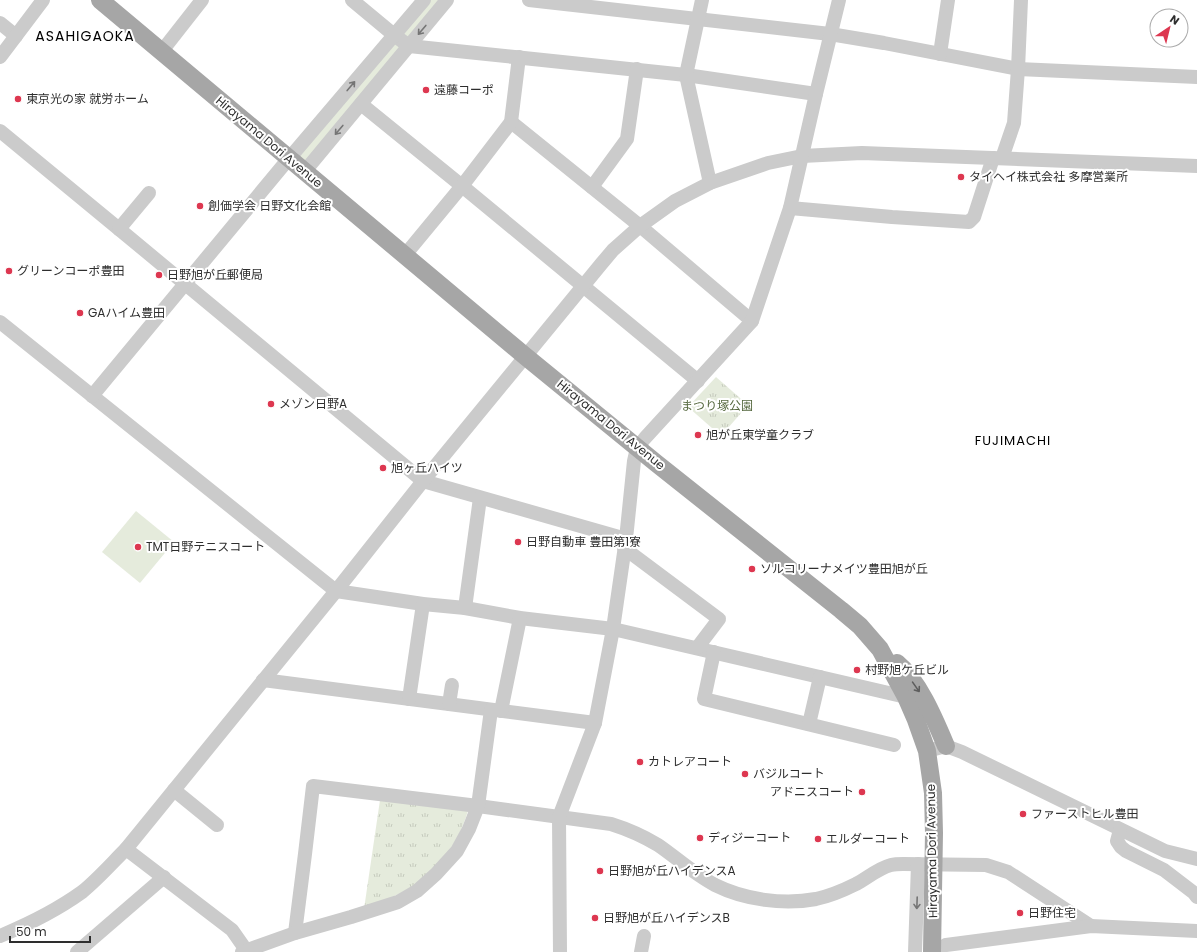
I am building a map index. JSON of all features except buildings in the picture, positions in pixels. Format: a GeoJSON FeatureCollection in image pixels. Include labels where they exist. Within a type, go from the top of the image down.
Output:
{"type":"FeatureCollection","features":[{"type":"Feature","properties":{"kind":"main road","name":"Hirayama Dori Avenue"},"geometry":{"type":"LineString","coordinates":[[100,0],[637,448],[842,610],[860,626],[880,649],[906,697],[927,751],[933,793],[934,833],[926,864],[933,948]]}},
{"type":"Feature","properties":{"kind":"main road"},"geometry":{"type":"LineString","coordinates":[[880,649],[902,667],[922,695],[946,746]]}},
{"type":"Feature","properties":{"kind":"street"},"geometry":{"type":"LineString","coordinates":[[0,57],[43,0]]}},
{"type":"Feature","properties":{"kind":"street"},"geometry":{"type":"LineString","coordinates":[[162,51],[202,0]]}},
{"type":"Feature","properties":{"kind":"street"},"geometry":{"type":"LineString","coordinates":[[352,0],[409,46],[637,69],[816,94]]}},
{"type":"Feature","properties":{"kind":"street"},"geometry":{"type":"LineString","coordinates":[[92,396],[289,158],[424,0]]}},
{"type":"Feature","properties":{"kind":"street"},"geometry":{"type":"LineString","coordinates":[[305,171],[448,0]]}},
{"type":"Feature","properties":{"kind":"street"},"geometry":{"type":"LineString","coordinates":[[529,0],[830,34],[1018,69],[1197,78]]}},
{"type":"Feature","properties":{"kind":"street"},"geometry":{"type":"LineString","coordinates":[[702,0],[686,75],[710,183]]}},
{"type":"Feature","properties":{"kind":"street"},"geometry":{"type":"LineString","coordinates":[[560,952],[559,817],[595,723],[613,629],[625,543],[634,461],[637,448],[752,320],[790,208],[839,0]]}},
{"type":"Feature","properties":{"kind":"street"},"geometry":{"type":"LineString","coordinates":[[940,54],[948,0]]}},
{"type":"Feature","properties":{"kind":"street"},"geometry":{"type":"LineString","coordinates":[[790,208],[969,222],[974,217],[1014,123],[1021,0]]}},
{"type":"Feature","properties":{"kind":"street"},"geometry":{"type":"LineString","coordinates":[[0,22],[16,36]]}},
{"type":"Feature","properties":{"kind":"street"},"geometry":{"type":"LineString","coordinates":[[404,255],[462,186],[511,122],[519,57]]}},
{"type":"Feature","properties":{"kind":"street"},"geometry":{"type":"LineString","coordinates":[[592,187],[627,139],[637,69]]}},
{"type":"Feature","properties":{"kind":"street"},"geometry":{"type":"LineString","coordinates":[[361,104],[698,381]]}},
{"type":"Feature","properties":{"kind":"street"},"geometry":{"type":"LineString","coordinates":[[511,122],[640,226],[752,320]]}},
{"type":"Feature","properties":{"kind":"street"},"geometry":{"type":"LineString","coordinates":[[0,131],[423,482],[625,543],[719,619],[697,648]]}},
{"type":"Feature","properties":{"kind":"street"},"geometry":{"type":"LineString","coordinates":[[0,936],[45,916],[82,891],[112,864],[174,790],[613,250],[640,226],[675,201],[710,183],[768,163],[802,156],[862,153],[1197,166]]}},
{"type":"Feature","properties":{"kind":"street"},"geometry":{"type":"LineString","coordinates":[[119,229],[149,193]]}},
{"type":"Feature","properties":{"kind":"street"},"geometry":{"type":"LineString","coordinates":[[0,322],[336,591],[423,604],[465,608],[520,618],[613,629],[906,697]]}},
{"type":"Feature","properties":{"kind":"street"},"geometry":{"type":"LineString","coordinates":[[465,608],[480,498]]}},
{"type":"Feature","properties":{"kind":"street"},"geometry":{"type":"LineString","coordinates":[[409,698],[423,604]]}},
{"type":"Feature","properties":{"kind":"street"},"geometry":{"type":"LineString","coordinates":[[126,848],[232,930],[245,951],[295,933],[398,902],[417,891],[436,874],[456,851],[469,829],[478,806],[496,710],[520,618]]}},
{"type":"Feature","properties":{"kind":"street"},"geometry":{"type":"LineString","coordinates":[[714,652],[704,699],[894,745]]}},
{"type":"Feature","properties":{"kind":"street"},"geometry":{"type":"LineString","coordinates":[[809,724],[820,677]]}},
{"type":"Feature","properties":{"kind":"street"},"geometry":{"type":"LineString","coordinates":[[263,680],[595,723]]}},
{"type":"Feature","properties":{"kind":"street"},"geometry":{"type":"LineString","coordinates":[[449,704],[452,685]]}},
{"type":"Feature","properties":{"kind":"street"},"geometry":{"type":"LineString","coordinates":[[927,751],[946,746],[962,752],[1165,851],[1197,859]]}},
{"type":"Feature","properties":{"kind":"street"},"geometry":{"type":"LineString","coordinates":[[295,933],[313,786],[611,824],[627,829],[645,838],[659,846],[699,875],[727,890],[748,897],[765,900],[788,901],[817,899],[849,888],[891,865],[926,864],[986,866],[1008,872],[1092,926]]}},
{"type":"Feature","properties":{"kind":"street"},"geometry":{"type":"LineString","coordinates":[[174,790],[217,825]]}},
{"type":"Feature","properties":{"kind":"street"},"geometry":{"type":"LineString","coordinates":[[1120,830],[1117,841],[1121,847],[1164,870],[1197,897]]}},
{"type":"Feature","properties":{"kind":"street"},"geometry":{"type":"LineString","coordinates":[[915,952],[926,864]]}},
{"type":"Feature","properties":{"kind":"street"},"geometry":{"type":"LineString","coordinates":[[77,952],[164,877]]}},
{"type":"Feature","properties":{"kind":"street"},"geometry":{"type":"LineString","coordinates":[[933,948],[1092,926],[1158,928],[1197,932]]}},
{"type":"Feature","properties":{"kind":"street"},"geometry":{"type":"LineString","coordinates":[[641,952],[644,936]]}},
{"type":"Feature","properties":{"kind":"green space"},"geometry":{"type":"Polygon","coordinates":[[[424,0],[447,0],[305,171],[289,158],[424,0]]]}},
{"type":"Feature","properties":{"kind":"green space","name":"まつり塚公園"},"geometry":{"type":"Polygon","coordinates":[[[716,377],[748,405],[721,436],[688,407],[716,377]]]}},
{"type":"Feature","properties":{"kind":"green space","name":"TMT日野テニスコート"},"geometry":{"type":"Polygon","coordinates":[[[136,511],[174,542],[140,583],[102,552],[136,511]]]}},
{"type":"Feature","properties":{"kind":"green space"},"geometry":{"type":"Polygon","coordinates":[[[380,800],[468,811],[461,831],[454,843],[433,871],[417,884],[408,889],[364,909],[380,800]]]}},
{"type":"Feature","properties":{"kind":"place","name":"遠藤コーポ"},"geometry":{"type":"Point","coordinates":[426,90]}},
{"type":"Feature","properties":{"kind":"place","name":"東京光の家 就労ホーム"},"geometry":{"type":"Point","coordinates":[18,99]}},
{"type":"Feature","properties":{"kind":"place","name":"タイヘイ株式会社 多摩営業所"},"geometry":{"type":"Point","coordinates":[961,177]}},
{"type":"Feature","properties":{"kind":"place","name":"創価学会 日野文化会館"},"geometry":{"type":"Point","coordinates":[200,206]}},
{"type":"Feature","properties":{"kind":"place","name":"グリーンコーポ豊田"},"geometry":{"type":"Point","coordinates":[9,271]}},
{"type":"Feature","properties":{"kind":"place","name":"日野旭が丘郵便局"},"geometry":{"type":"Point","coordinates":[159,275]}},
{"type":"Feature","properties":{"kind":"place","name":"GAハイム豊田"},"geometry":{"type":"Point","coordinates":[80,313]}},
{"type":"Feature","properties":{"kind":"place","name":"メゾン日野A"},"geometry":{"type":"Point","coordinates":[271,404]}},
{"type":"Feature","properties":{"kind":"place","name":"旭が丘東学童クラブ"},"geometry":{"type":"Point","coordinates":[698,435]}},
{"type":"Feature","properties":{"kind":"place","name":"旭ヶ丘ハイツ"},"geometry":{"type":"Point","coordinates":[383,468]}},
{"type":"Feature","properties":{"kind":"place","name":"日野自動車 豊田第1寮"},"geometry":{"type":"Point","coordinates":[518,542]}},
{"type":"Feature","properties":{"kind":"place","name":"TMT日野テニスコート"},"geometry":{"type":"Point","coordinates":[138,547]}},
{"type":"Feature","properties":{"kind":"place","name":"ソルコリーナメイツ豊田旭が丘"},"geometry":{"type":"Point","coordinates":[752,569]}},
{"type":"Feature","properties":{"kind":"place","name":"村野旭ケ丘ビル"},"geometry":{"type":"Point","coordinates":[857,670]}},
{"type":"Feature","properties":{"kind":"place","name":"カトレアコート"},"geometry":{"type":"Point","coordinates":[640,762]}},
{"type":"Feature","properties":{"kind":"place","name":"バジルコート"},"geometry":{"type":"Point","coordinates":[745,774]}},
{"type":"Feature","properties":{"kind":"place","name":"アドニスコート"},"geometry":{"type":"Point","coordinates":[862,792]}},
{"type":"Feature","properties":{"kind":"place","name":"ファーストヒル豊田"},"geometry":{"type":"Point","coordinates":[1023,814]}},
{"type":"Feature","properties":{"kind":"place","name":"ディジーコート"},"geometry":{"type":"Point","coordinates":[700,838]}},
{"type":"Feature","properties":{"kind":"place","name":"エルダーコート"},"geometry":{"type":"Point","coordinates":[818,839]}},
{"type":"Feature","properties":{"kind":"place","name":"日野旭が丘ハイデンスA"},"geometry":{"type":"Point","coordinates":[600,871]}},
{"type":"Feature","properties":{"kind":"place","name":"日野住宅"},"geometry":{"type":"Point","coordinates":[1020,913]}},
{"type":"Feature","properties":{"kind":"place","name":"日野旭が丘ハイデンスB"},"geometry":{"type":"Point","coordinates":[595,918]}},
{"type":"Feature","properties":{"kind":"district","name":"ASAHIGAOKA"},"geometry":{"type":"Point","coordinates":[85,36]}},
{"type":"Feature","properties":{"kind":"district","name":"FUJIMACHI"},"geometry":{"type":"Point","coordinates":[1013,440]}}]}
